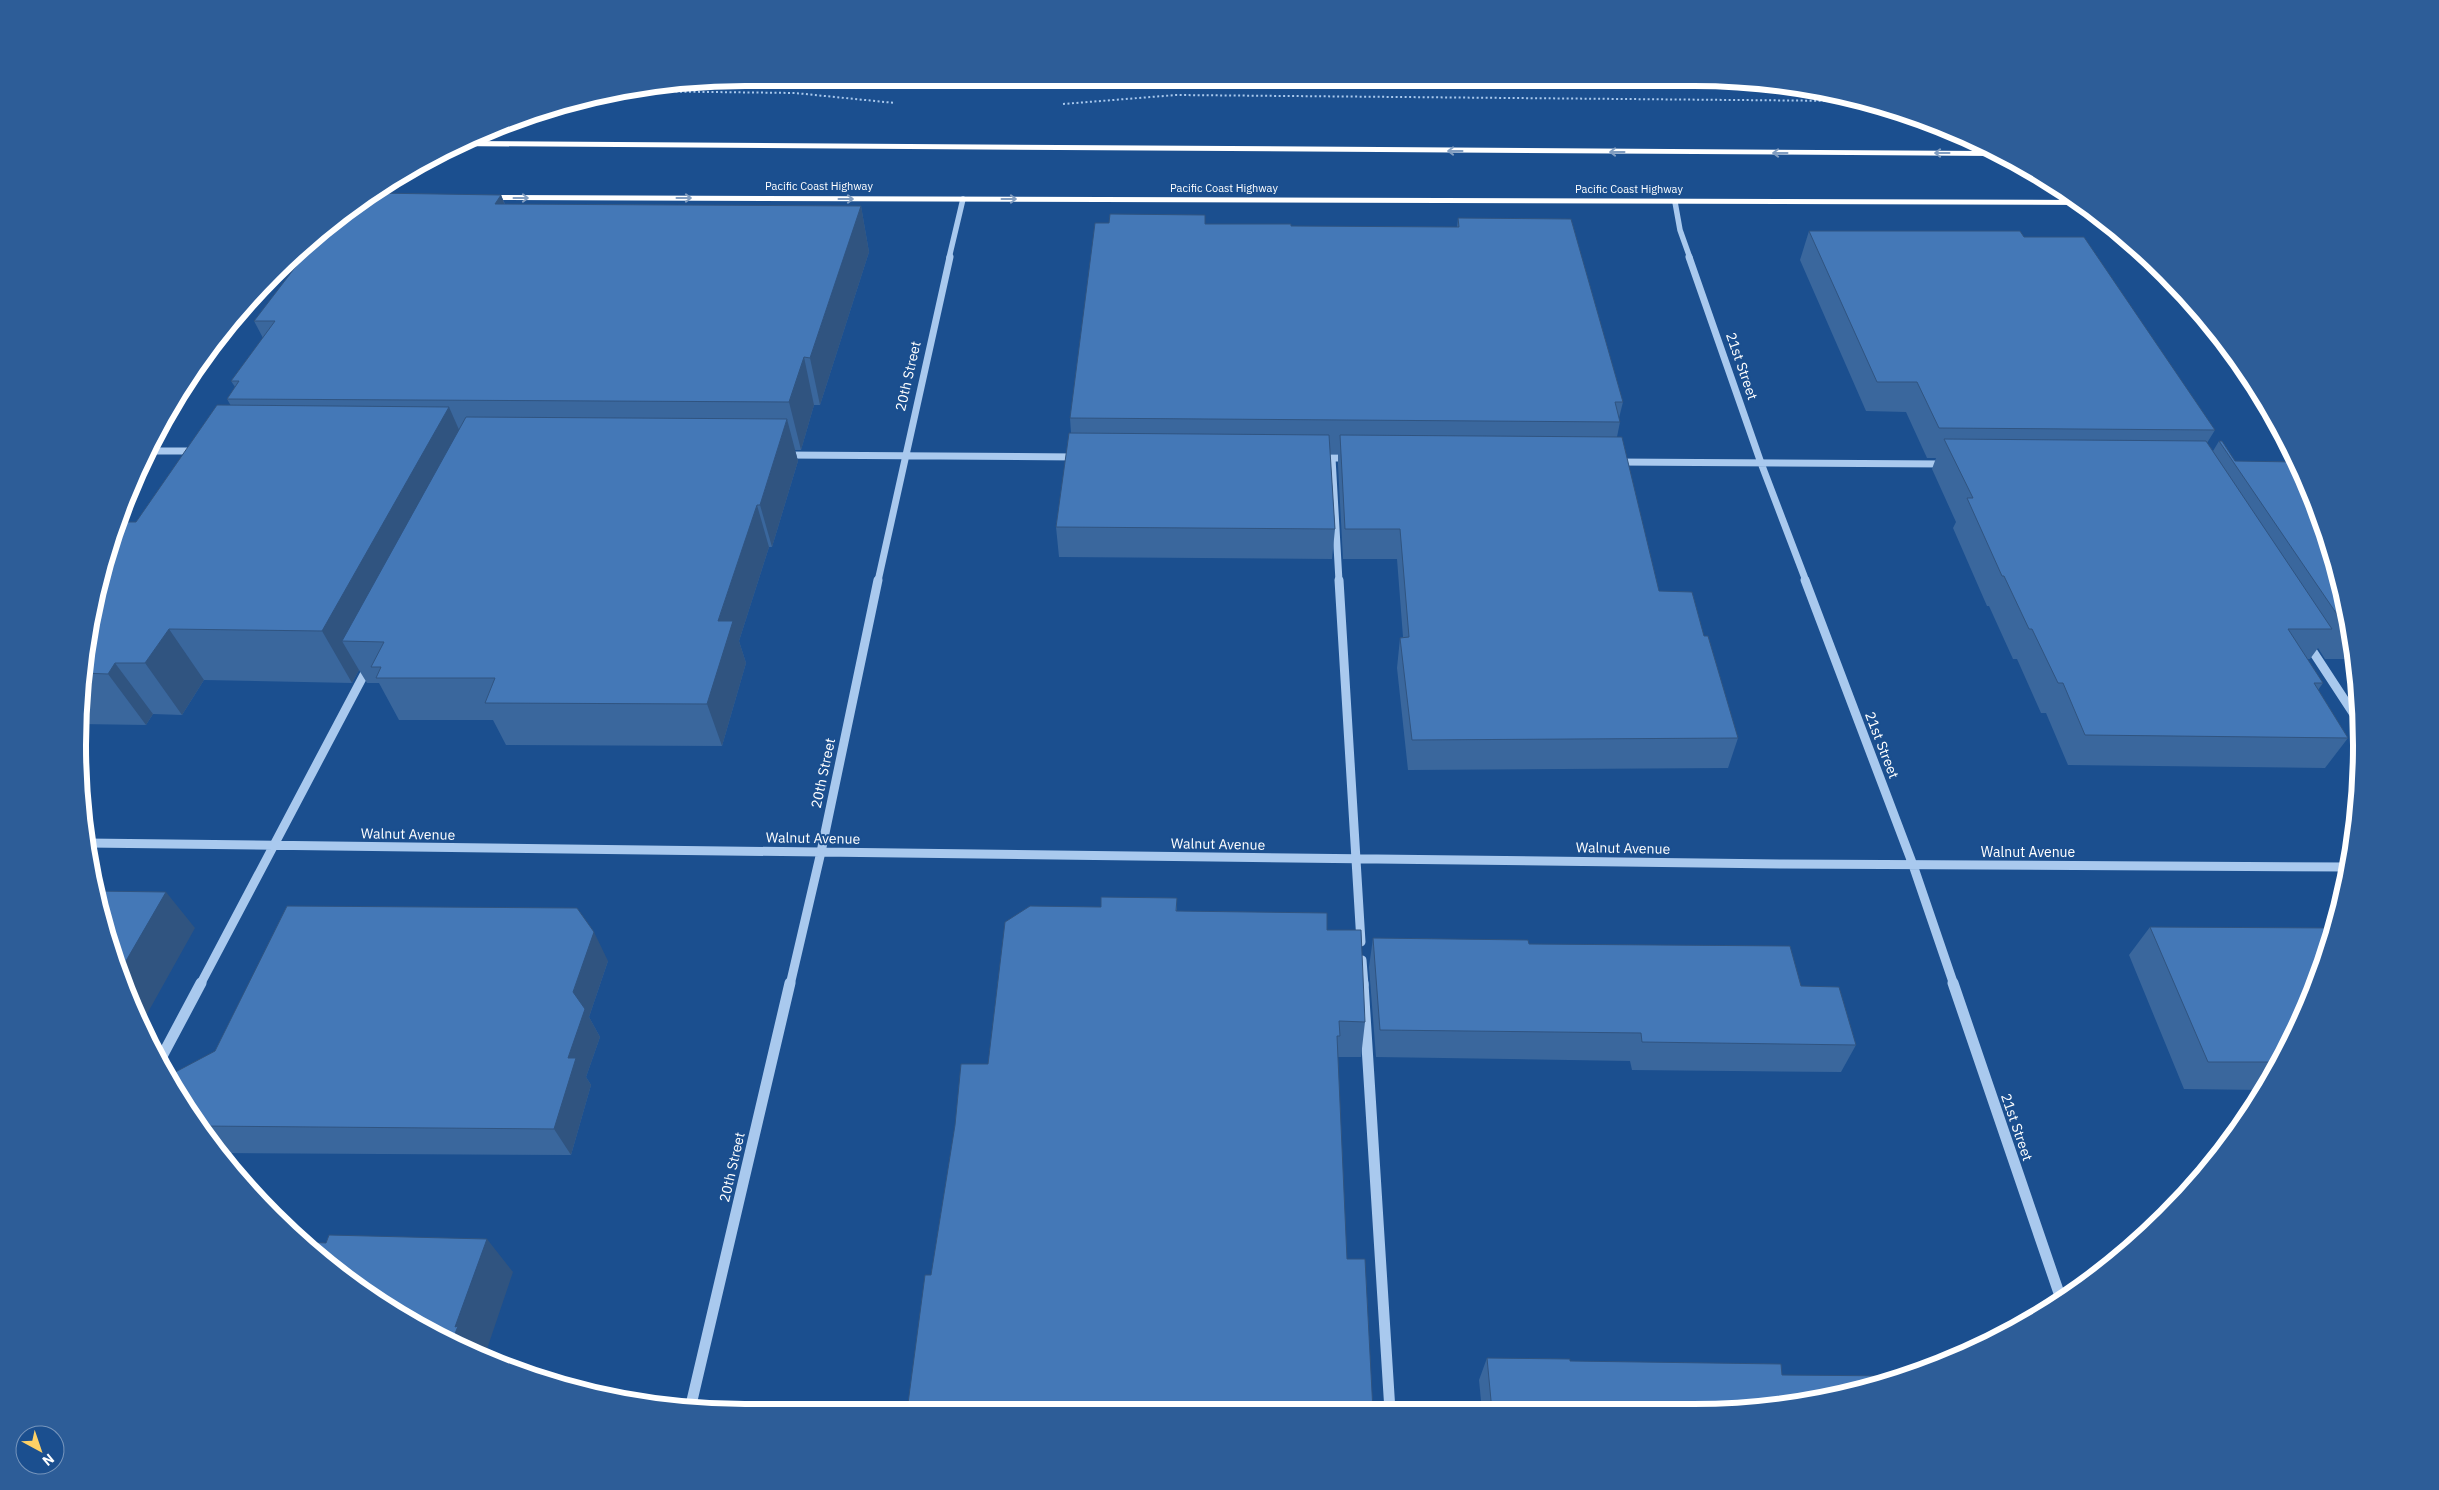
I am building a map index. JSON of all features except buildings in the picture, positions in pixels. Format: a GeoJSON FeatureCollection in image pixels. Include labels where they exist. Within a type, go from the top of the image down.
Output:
{"type":"FeatureCollection","features":[{"type":"Feature","properties":{"kind":"highway"},"geometry":{"type":"LineString","coordinates":[[475,144],[1985,154]]}},
{"type":"Feature","properties":{"kind":"highway","name":"Pacific Coast Highway"},"geometry":{"type":"LineString","coordinates":[[467,198],[2068,203]]}},
{"type":"Feature","properties":{"kind":"street","name":"20th Street"},"geometry":{"type":"LineString","coordinates":[[692,1401],[821,852],[904,456],[963,199]]}},
{"type":"Feature","properties":{"kind":"street","name":"21st Street"},"geometry":{"type":"LineString","coordinates":[[1675,202],[1680,230],[1761,463],[1913,865],[2059,1294]]}},
{"type":"Feature","properties":{"kind":"street"},"geometry":{"type":"LineString","coordinates":[[156,451],[202,451]]}},
{"type":"Feature","properties":{"kind":"street"},"geometry":{"type":"LineString","coordinates":[[776,455],[1083,457]]}},
{"type":"Feature","properties":{"kind":"street"},"geometry":{"type":"LineString","coordinates":[[1312,458],[1352,458]]}},
{"type":"Feature","properties":{"kind":"street"},"geometry":{"type":"LineString","coordinates":[[1332,458],[1390,1404]]}},
{"type":"Feature","properties":{"kind":"street"},"geometry":{"type":"LineString","coordinates":[[1612,462],[1957,464]]}},
{"type":"Feature","properties":{"kind":"street"},"geometry":{"type":"LineString","coordinates":[[164,1053],[371,662]]}},
{"type":"Feature","properties":{"kind":"street","name":"Walnut Avenue"},"geometry":{"type":"LineString","coordinates":[[94,843],[1913,865],[2341,866]]}},
{"type":"Feature","properties":{"kind":"lane"},"geometry":{"type":"LineString","coordinates":[[2305,640],[2351,710]]}},
{"type":"Feature","properties":{"kind":"path"},"geometry":{"type":"LineString","coordinates":[[670,91],[779,91],[847,96],[896,103]]}},
{"type":"Feature","properties":{"kind":"path"},"geometry":{"type":"LineString","coordinates":[[1054,105],[1176,96],[1831,101]]}}]}
